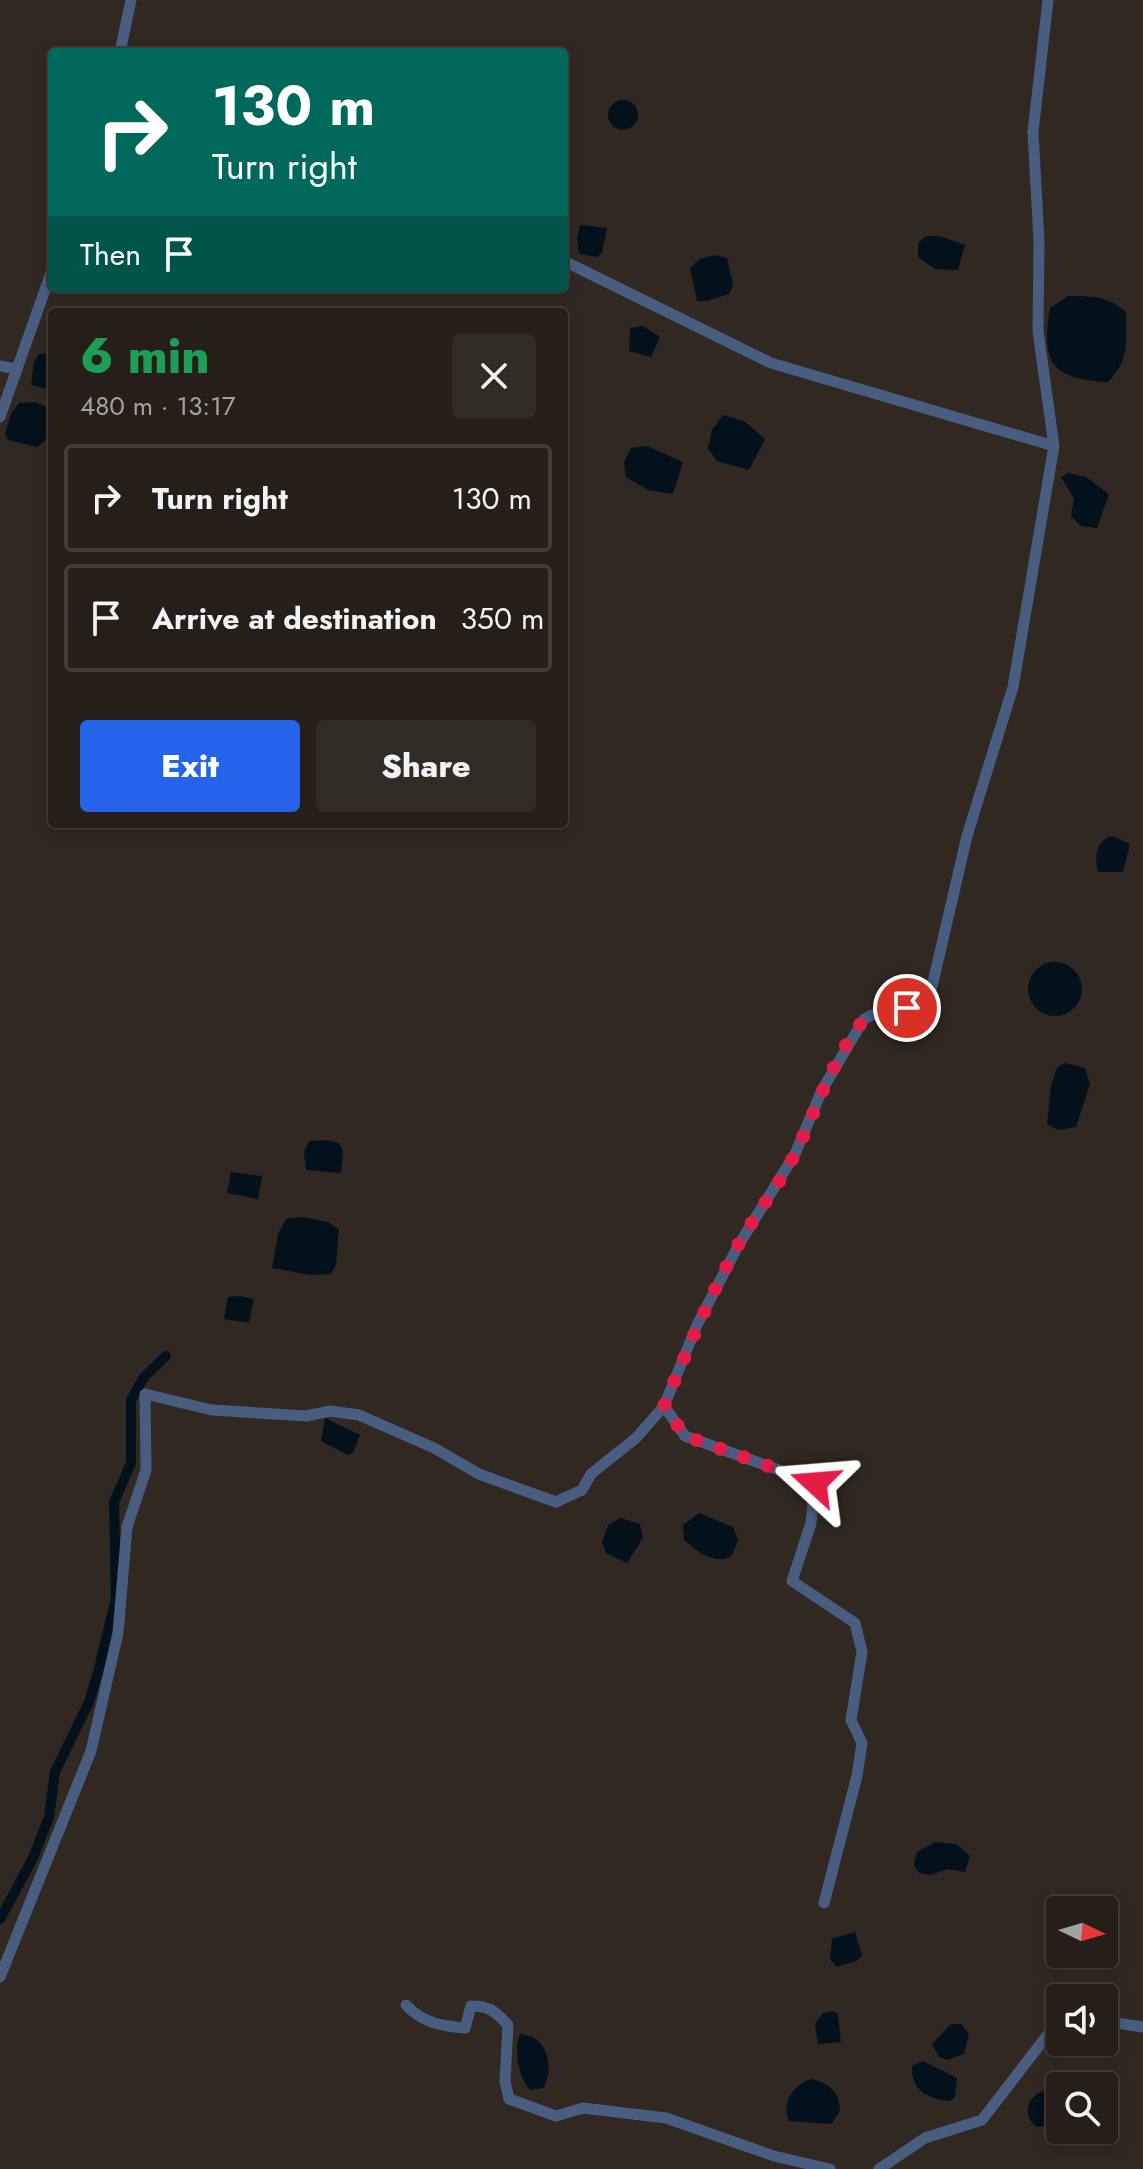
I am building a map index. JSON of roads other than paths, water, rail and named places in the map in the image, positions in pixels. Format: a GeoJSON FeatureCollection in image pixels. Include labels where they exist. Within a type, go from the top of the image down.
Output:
{"type":"FeatureCollection","features":[{"type":"Feature","properties":{"kind":"street"},"geometry":{"type":"LineString","coordinates":[[121,48],[131,0]]}},
{"type":"Feature","properties":{"kind":"street"},"geometry":{"type":"LineString","coordinates":[[0,1977],[91,1751],[118,1633],[127,1527],[146,1470],[145,1394],[212,1410],[306,1416],[330,1411],[359,1415],[434,1448],[479,1474],[556,1502],[582,1490],[591,1474],[636,1438],[664,1406],[697,1325],[731,1259],[795,1154],[822,1090],[864,1019],[887,1008],[927,1008],[967,836],[1013,687],[1054,446],[1038,331],[1039,241],[1033,132],[1048,0]]}},
{"type":"Feature","properties":{"kind":"street"},"geometry":{"type":"LineString","coordinates":[[568,263],[771,363],[1054,446]]}},
{"type":"Feature","properties":{"kind":"street"},"geometry":{"type":"LineString","coordinates":[[0,417],[48,281]]}},
{"type":"Feature","properties":{"kind":"street"},"geometry":{"type":"LineString","coordinates":[[0,366],[16,369]]}},
{"type":"Feature","properties":{"kind":"street"},"geometry":{"type":"LineString","coordinates":[[664,1406],[685,1436],[815,1483],[811,1523],[792,1581],[855,1623],[862,1652],[851,1720],[862,1743],[857,1776],[824,1903]]}},
{"type":"Feature","properties":{"kind":"street"},"geometry":{"type":"LineString","coordinates":[[406,2005],[417,2018],[452,2027],[465,2028],[471,2006],[487,2006],[497,2013],[508,2025],[505,2081],[509,2099],[536,2112],[556,2116],[583,2108],[666,2118],[774,2156],[830,2169]]}},
{"type":"Feature","properties":{"kind":"street"},"geometry":{"type":"LineString","coordinates":[[1118,2023],[1143,2027]]}},
{"type":"Feature","properties":{"kind":"street"},"geometry":{"type":"LineString","coordinates":[[879,2169],[925,2138],[982,2120],[1046,2037]]}},
{"type":"Feature","properties":{"kind":"water"},"geometry":{"type":"Polygon","coordinates":[[[623,100],[629,101],[637,109],[637,121],[629,129],[623,130],[617,129],[609,121],[608,115],[609,109],[617,101],[623,100]]]}},
{"type":"Feature","properties":{"kind":"water"},"geometry":{"type":"Polygon","coordinates":[[[580,225],[607,228],[602,253],[596,257],[579,254],[577,238],[580,225]]]}},
{"type":"Feature","properties":{"kind":"water"},"geometry":{"type":"Polygon","coordinates":[[[926,236],[939,236],[965,245],[958,270],[935,269],[918,257],[918,243],[926,236]]]}},
{"type":"Feature","properties":{"kind":"water"},"geometry":{"type":"Polygon","coordinates":[[[715,255],[727,258],[733,285],[729,294],[697,301],[690,268],[700,259],[715,255]]]}},
{"type":"Feature","properties":{"kind":"water"},"geometry":{"type":"Polygon","coordinates":[[[1068,296],[1106,300],[1126,312],[1124,357],[1108,382],[1062,372],[1049,355],[1050,308],[1068,296]]]}},
{"type":"Feature","properties":{"kind":"water"},"geometry":{"type":"Polygon","coordinates":[[[643,326],[660,337],[651,357],[629,351],[630,328],[643,326]]]}},
{"type":"Feature","properties":{"kind":"water"},"geometry":{"type":"Polygon","coordinates":[[[48,353],[48,389],[31,385],[34,362],[39,354],[48,353]]]}},
{"type":"Feature","properties":{"kind":"water"},"geometry":{"type":"Polygon","coordinates":[[[35,402],[48,407],[48,438],[37,447],[8,440],[5,434],[11,414],[19,403],[35,402]]]}},
{"type":"Feature","properties":{"kind":"water"},"geometry":{"type":"Polygon","coordinates":[[[723,415],[744,421],[765,439],[749,470],[717,461],[708,449],[712,430],[723,415]]]}},
{"type":"Feature","properties":{"kind":"water"},"geometry":{"type":"Polygon","coordinates":[[[647,446],[683,462],[673,494],[648,490],[626,477],[624,462],[631,448],[647,446]]]}},
{"type":"Feature","properties":{"kind":"water"},"geometry":{"type":"Polygon","coordinates":[[[1068,473],[1086,477],[1109,494],[1097,528],[1081,526],[1071,516],[1074,499],[1061,477],[1068,473]]]}},
{"type":"Feature","properties":{"kind":"water"},"geometry":{"type":"Polygon","coordinates":[[[1112,836],[1130,844],[1123,872],[1098,872],[1096,860],[1099,845],[1112,836]]]}},
{"type":"Feature","properties":{"kind":"water"},"geometry":{"type":"Polygon","coordinates":[[[1055,962],[1074,970],[1082,989],[1074,1008],[1055,1016],[1036,1008],[1028,989],[1036,970],[1055,962]]]}},
{"type":"Feature","properties":{"kind":"water"},"geometry":{"type":"Polygon","coordinates":[[[1065,1063],[1085,1068],[1090,1084],[1076,1127],[1058,1130],[1047,1124],[1051,1086],[1057,1068],[1065,1063]]]}},
{"type":"Feature","properties":{"kind":"water"},"geometry":{"type":"Polygon","coordinates":[[[309,1141],[339,1143],[343,1151],[341,1173],[306,1170],[304,1152],[309,1141]]]}},
{"type":"Feature","properties":{"kind":"water"},"geometry":{"type":"Polygon","coordinates":[[[231,1172],[262,1176],[258,1199],[227,1193],[231,1172]]]}},
{"type":"Feature","properties":{"kind":"water"},"geometry":{"type":"Polygon","coordinates":[[[303,1217],[328,1222],[339,1230],[336,1265],[331,1274],[311,1275],[272,1268],[278,1234],[286,1219],[303,1217]]]}},
{"type":"Feature","properties":{"kind":"water"},"geometry":{"type":"Polygon","coordinates":[[[228,1297],[254,1299],[249,1323],[224,1319],[228,1297]]]}},
{"type":"Feature","properties":{"kind":"water"},"geometry":{"type":"Polygon","coordinates":[[[325,1418],[360,1435],[353,1453],[348,1455],[321,1441],[325,1418]]]}},
{"type":"Feature","properties":{"kind":"water"},"geometry":{"type":"Polygon","coordinates":[[[699,1513],[733,1527],[738,1540],[731,1557],[712,1558],[684,1540],[683,1525],[699,1513]]]}},
{"type":"Feature","properties":{"kind":"water"},"geometry":{"type":"Polygon","coordinates":[[[621,1518],[640,1524],[643,1538],[627,1563],[606,1553],[602,1542],[608,1525],[621,1518]]]}},
{"type":"Feature","properties":{"kind":"water"},"geometry":{"type":"Polygon","coordinates":[[[935,1842],[956,1844],[970,1856],[965,1872],[947,1869],[931,1875],[919,1873],[914,1865],[917,1852],[935,1842]]]}},
{"type":"Feature","properties":{"kind":"water"},"geometry":{"type":"Polygon","coordinates":[[[855,1932],[862,1955],[857,1961],[836,1967],[830,1959],[832,1939],[855,1932]]]}},
{"type":"Feature","properties":{"kind":"water"},"geometry":{"type":"Polygon","coordinates":[[[832,2011],[838,2014],[841,2042],[818,2044],[815,2024],[823,2013],[832,2011]]]}},
{"type":"Feature","properties":{"kind":"water"},"geometry":{"type":"Polygon","coordinates":[[[951,2024],[961,2024],[969,2034],[964,2054],[947,2060],[939,2057],[932,2044],[951,2024]]]}},
{"type":"Feature","properties":{"kind":"water"},"geometry":{"type":"Polygon","coordinates":[[[520,2034],[537,2040],[543,2046],[548,2061],[544,2088],[530,2090],[523,2078],[517,2055],[520,2034]]]}},
{"type":"Feature","properties":{"kind":"water"},"geometry":{"type":"Polygon","coordinates":[[[923,2061],[957,2078],[955,2097],[950,2101],[928,2096],[918,2088],[912,2066],[923,2061]]]}},
{"type":"Feature","properties":{"kind":"water"},"geometry":{"type":"Polygon","coordinates":[[[812,2079],[829,2086],[838,2098],[840,2111],[831,2124],[789,2121],[787,2107],[791,2095],[800,2085],[812,2079]]]}},
{"type":"Feature","properties":{"kind":"water"},"geometry":{"type":"Polygon","coordinates":[[[1046,2092],[1046,2126],[1036,2127],[1029,2117],[1028,2108],[1037,2094],[1046,2092]]]}},
{"type":"Feature","properties":{"kind":"waterway"},"geometry":{"type":"LineString","coordinates":[[0,1919],[33,1858],[49,1817],[55,1772],[89,1702],[99,1669],[116,1598],[114,1502],[131,1463],[131,1400],[144,1377],[166,1356]]}}]}
